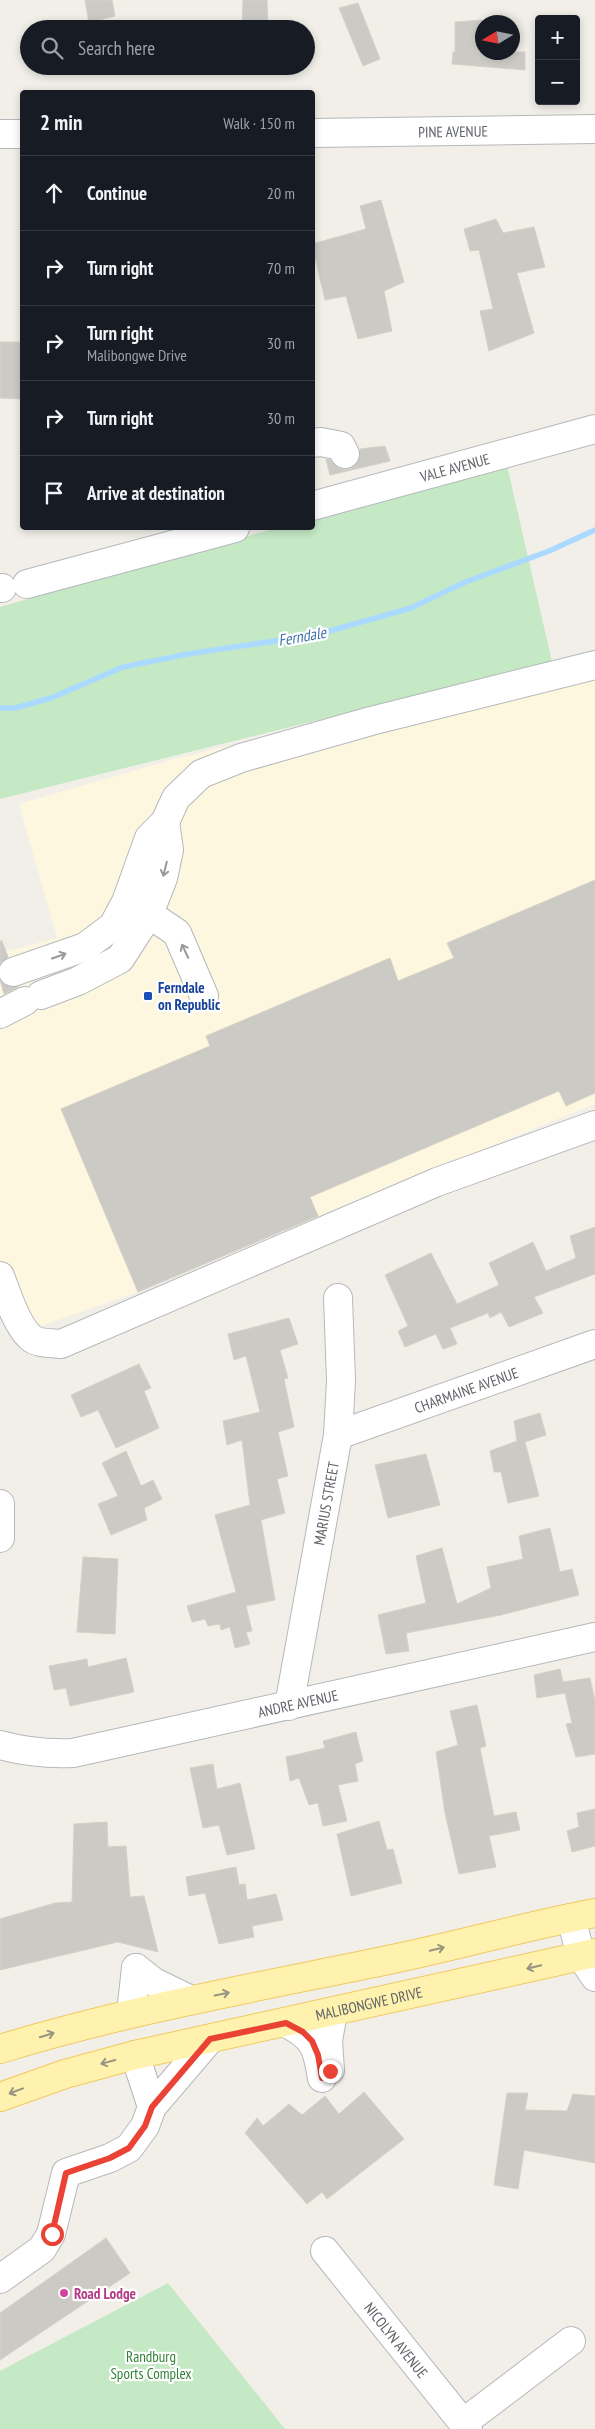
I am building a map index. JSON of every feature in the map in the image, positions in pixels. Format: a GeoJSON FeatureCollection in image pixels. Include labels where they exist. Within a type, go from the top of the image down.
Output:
{"type":"FeatureCollection","features":[{"type":"Feature","properties":{"kind":"main road"},"geometry":{"type":"LineString","coordinates":[[0,2049],[68,2028],[131,2013],[389,1960],[583,1915]]}},
{"type":"Feature","properties":{"kind":"main road","name":"MALIBONGWE DRIVE"},"geometry":{"type":"LineString","coordinates":[[0,2097],[65,2074],[135,2056],[333,2012],[590,1962]]}},
{"type":"Feature","properties":{"kind":"street","name":"PINE AVENUE"},"geometry":{"type":"LineString","coordinates":[[315,132],[595,129]]}},
{"type":"Feature","properties":{"kind":"street"},"geometry":{"type":"LineString","coordinates":[[0,134],[20,134]]}},
{"type":"Feature","properties":{"kind":"street","name":"VALE AVENUE"},"geometry":{"type":"LineString","coordinates":[[315,503],[349,473],[595,428]]}},
{"type":"Feature","properties":{"kind":"street"},"geometry":{"type":"LineString","coordinates":[[315,443],[321,442],[341,446],[349,473]]}},
{"type":"Feature","properties":{"kind":"street"},"geometry":{"type":"LineString","coordinates":[[10,587],[226,530]]}},
{"type":"Feature","properties":{"kind":"street"},"geometry":{"type":"LineString","coordinates":[[13,972],[85,947],[113,926],[126,902],[149,838],[165,822],[176,798],[201,774],[222,765],[462,697],[595,665]]}},
{"type":"Feature","properties":{"kind":"street"},"geometry":{"type":"LineString","coordinates":[[0,1014],[33,998],[78,981],[120,958],[155,900],[169,850],[165,822]]}},
{"type":"Feature","properties":{"kind":"street"},"geometry":{"type":"LineString","coordinates":[[148,914],[177,933],[204,996]]}},
{"type":"Feature","properties":{"kind":"street"},"geometry":{"type":"LineString","coordinates":[[0,1276],[15,1312],[30,1338],[39,1342],[61,1344],[437,1182],[595,1125]]}},
{"type":"Feature","properties":{"kind":"street","name":"MARIUS STREET"},"geometry":{"type":"LineString","coordinates":[[288,1706],[338,1435],[341,1381],[338,1298]]}},
{"type":"Feature","properties":{"kind":"street","name":"CHARMAINE AVENUE"},"geometry":{"type":"LineString","coordinates":[[338,1435],[595,1344]]}},
{"type":"Feature","properties":{"kind":"street"},"geometry":{"type":"LineString","coordinates":[[0,1504],[0,1538]]}},
{"type":"Feature","properties":{"kind":"street","name":"ANDRE AVENUE"},"geometry":{"type":"LineString","coordinates":[[0,1745],[21,1751],[45,1754],[73,1753],[595,1637]]}},
{"type":"Feature","properties":{"kind":"street"},"geometry":{"type":"LineString","coordinates":[[583,1915],[590,1962]]}},
{"type":"Feature","properties":{"kind":"street"},"geometry":{"type":"LineString","coordinates":[[131,2013],[136,1968],[154,1982],[191,2000]]}},
{"type":"Feature","properties":{"kind":"street"},"geometry":{"type":"LineString","coordinates":[[286,2023],[303,2032],[312,2041],[318,2055],[322,2078],[330,2071],[331,2066],[328,2041],[333,2012]]}},
{"type":"Feature","properties":{"kind":"street"},"geometry":{"type":"LineString","coordinates":[[0,2279],[42,2249],[52,2234],[66,2173],[110,2158],[129,2148],[145,2126],[152,2107],[210,2039]]}},
{"type":"Feature","properties":{"kind":"street"},"geometry":{"type":"LineString","coordinates":[[135,2056],[152,2107]]}},
{"type":"Feature","properties":{"kind":"street","name":"NICOLYN AVENUE"},"geometry":{"type":"LineString","coordinates":[[325,2251],[466,2426]]}},
{"type":"Feature","properties":{"kind":"street"},"geometry":{"type":"LineString","coordinates":[[466,2426],[571,2341]]}},
{"type":"Feature","properties":{"kind":"shaded area","name":"Ferndale on Republic"},"geometry":{"type":"Polygon","coordinates":[[[595,659],[595,1104],[318,1216],[138,1292],[18,1334],[0,1289],[0,953],[57,938],[19,804],[171,760],[533,671],[595,659]]]}},
{"type":"Feature","properties":{"kind":"green space"},"geometry":{"type":"Polygon","coordinates":[[[506,461],[552,662],[0,799],[0,607],[269,530],[315,530],[315,516],[506,461]]]}},
{"type":"Feature","properties":{"kind":"green space","name":"Randburg Sports Complex"},"geometry":{"type":"Polygon","coordinates":[[[168,2283],[285,2429],[0,2429],[0,2371],[168,2283]]]}},
{"type":"Feature","properties":{"kind":"building"},"geometry":{"type":"Polygon","coordinates":[[[85,0],[112,0],[115,16],[100,20],[88,20],[85,0]]]}},
{"type":"Feature","properties":{"kind":"building"},"geometry":{"type":"Polygon","coordinates":[[[243,0],[267,0],[268,20],[242,20],[243,0]]]}},
{"type":"Feature","properties":{"kind":"building"},"geometry":{"type":"Polygon","coordinates":[[[358,3],[380,59],[363,66],[339,8],[358,3]]]}},
{"type":"Feature","properties":{"kind":"building"},"geometry":{"type":"Polygon","coordinates":[[[475,21],[475,60],[520,60],[520,52],[525,52],[525,70],[452,64],[453,52],[455,52],[455,22],[475,21]]]}},
{"type":"Feature","properties":{"kind":"building"},"geometry":{"type":"Polygon","coordinates":[[[381,200],[404,282],[384,291],[392,331],[358,339],[346,296],[325,300],[315,257],[315,243],[366,229],[360,206],[381,200]]]}},
{"type":"Feature","properties":{"kind":"building"},"geometry":{"type":"Polygon","coordinates":[[[496,219],[503,233],[534,227],[545,267],[517,273],[534,333],[489,351],[480,311],[493,309],[479,250],[470,251],[464,229],[496,219]]]}},
{"type":"Feature","properties":{"kind":"building"},"geometry":{"type":"Polygon","coordinates":[[[0,342],[20,342],[20,399],[0,398],[0,342]]]}},
{"type":"Feature","properties":{"kind":"building"},"geometry":{"type":"Polygon","coordinates":[[[385,446],[390,461],[330,475],[326,459],[345,470],[352,468],[358,462],[360,449],[385,446]]]}},
{"type":"Feature","properties":{"kind":"building"},"geometry":{"type":"Polygon","coordinates":[[[595,880],[595,1093],[566,1106],[559,1091],[310,1197],[318,1216],[138,1292],[61,1109],[210,1046],[206,1036],[390,958],[398,981],[454,958],[447,943],[595,880]]]}},
{"type":"Feature","properties":{"kind":"building"},"geometry":{"type":"Polygon","coordinates":[[[0,941],[2,941],[8,957],[0,964],[0,941]]]}},
{"type":"Feature","properties":{"kind":"building"},"geometry":{"type":"Polygon","coordinates":[[[0,980],[10,987],[19,987],[4,994],[0,980]]]}},
{"type":"Feature","properties":{"kind":"building"},"geometry":{"type":"Polygon","coordinates":[[[595,1227],[595,1274],[534,1297],[543,1313],[509,1327],[501,1312],[490,1318],[488,1313],[450,1328],[457,1344],[443,1349],[436,1334],[405,1347],[398,1331],[408,1326],[385,1275],[431,1253],[457,1304],[499,1285],[489,1263],[533,1242],[546,1271],[576,1258],[570,1236],[595,1227]]]}},
{"type":"Feature","properties":{"kind":"building"},"geometry":{"type":"Polygon","coordinates":[[[289,1318],[298,1344],[280,1350],[288,1378],[284,1379],[294,1427],[278,1432],[288,1476],[277,1479],[285,1513],[261,1520],[275,1600],[246,1606],[252,1631],[246,1632],[250,1644],[235,1648],[230,1627],[221,1630],[220,1624],[208,1626],[205,1619],[192,1622],[187,1606],[236,1592],[215,1515],[250,1505],[242,1440],[227,1445],[223,1421],[260,1412],[246,1356],[234,1360],[228,1334],[289,1318]]]}},
{"type":"Feature","properties":{"kind":"building"},"geometry":{"type":"Polygon","coordinates":[[[139,1364],[151,1388],[144,1391],[159,1428],[116,1448],[98,1410],[81,1417],[71,1395],[139,1364]]]}},
{"type":"Feature","properties":{"kind":"building"},"geometry":{"type":"Polygon","coordinates":[[[540,1413],[546,1435],[525,1442],[539,1496],[508,1503],[501,1472],[494,1472],[490,1451],[517,1441],[514,1421],[540,1413]]]}},
{"type":"Feature","properties":{"kind":"building"},"geometry":{"type":"Polygon","coordinates":[[[126,1451],[141,1486],[153,1480],[162,1499],[144,1508],[147,1520],[111,1535],[98,1504],[118,1496],[102,1463],[126,1451]]]}},
{"type":"Feature","properties":{"kind":"building"},"geometry":{"type":"Polygon","coordinates":[[[426,1454],[440,1505],[388,1518],[375,1465],[426,1454]]]}},
{"type":"Feature","properties":{"kind":"building"},"geometry":{"type":"Polygon","coordinates":[[[550,1528],[560,1572],[572,1569],[579,1595],[501,1615],[406,1633],[409,1651],[386,1654],[378,1615],[426,1603],[416,1556],[442,1548],[457,1604],[491,1588],[487,1567],[523,1559],[519,1536],[550,1528]]]}},
{"type":"Feature","properties":{"kind":"building"},"geometry":{"type":"Polygon","coordinates":[[[83,1557],[118,1559],[115,1634],[77,1632],[83,1557]]]}},
{"type":"Feature","properties":{"kind":"building"},"geometry":{"type":"Polygon","coordinates":[[[126,1658],[134,1692],[70,1706],[66,1688],[54,1690],[49,1666],[87,1659],[88,1667],[126,1658]]]}},
{"type":"Feature","properties":{"kind":"building"},"geometry":{"type":"Polygon","coordinates":[[[560,1669],[563,1682],[590,1678],[595,1701],[595,1754],[576,1757],[566,1724],[572,1723],[565,1693],[537,1698],[534,1675],[560,1669]]]}},
{"type":"Feature","properties":{"kind":"building"},"geometry":{"type":"Polygon","coordinates":[[[477,1705],[486,1746],[480,1748],[494,1816],[516,1812],[520,1830],[489,1836],[496,1867],[459,1874],[445,1813],[436,1752],[458,1745],[450,1711],[477,1705]]]}},
{"type":"Feature","properties":{"kind":"building"},"geometry":{"type":"Polygon","coordinates":[[[356,1732],[363,1761],[355,1764],[358,1781],[338,1785],[347,1821],[323,1826],[318,1803],[309,1805],[299,1778],[290,1781],[286,1757],[325,1748],[323,1741],[356,1732]]]}},
{"type":"Feature","properties":{"kind":"building"},"geometry":{"type":"Polygon","coordinates":[[[213,1764],[217,1789],[240,1783],[255,1849],[227,1855],[219,1825],[203,1828],[190,1768],[213,1764]]]}},
{"type":"Feature","properties":{"kind":"building"},"geometry":{"type":"Polygon","coordinates":[[[595,1809],[595,1846],[572,1852],[567,1831],[579,1827],[577,1813],[595,1809]]]}},
{"type":"Feature","properties":{"kind":"building"},"geometry":{"type":"Polygon","coordinates":[[[379,1821],[387,1850],[393,1849],[402,1883],[351,1896],[337,1834],[379,1821]]]}},
{"type":"Feature","properties":{"kind":"building"},"geometry":{"type":"Polygon","coordinates":[[[107,1822],[108,1847],[126,1846],[130,1897],[144,1896],[158,1952],[118,1942],[0,1970],[0,1919],[55,1903],[72,1902],[74,1824],[107,1822]]]}},
{"type":"Feature","properties":{"kind":"building"},"geometry":{"type":"Polygon","coordinates":[[[236,1867],[239,1885],[245,1884],[247,1900],[276,1894],[283,1920],[252,1926],[254,1937],[219,1944],[205,1893],[189,1896],[186,1877],[236,1867]]]}},
{"type":"Feature","properties":{"kind":"building"},"geometry":{"type":"Polygon","coordinates":[[[364,2092],[404,2139],[327,2199],[322,2192],[307,2204],[245,2133],[257,2118],[263,2126],[289,2104],[302,2115],[325,2096],[339,2114],[364,2092]]]}},
{"type":"Feature","properties":{"kind":"building"},"geometry":{"type":"Polygon","coordinates":[[[507,2093],[528,2093],[525,2110],[567,2111],[573,2094],[595,2096],[595,2163],[524,2150],[518,2189],[494,2185],[507,2093]]]}},
{"type":"Feature","properties":{"kind":"building","name":"Road Lodge"},"geometry":{"type":"Polygon","coordinates":[[[106,2238],[130,2273],[0,2360],[0,2313],[106,2238]]]}},
{"type":"Feature","properties":{"kind":"waterway","name":"Ferndale"},"geometry":{"type":"LineString","coordinates":[[0,708],[15,708],[51,698],[123,667],[188,654],[315,635],[411,608],[463,583],[549,551],[595,530]]}},
{"type":"Feature","properties":{"kind":"place","name":"Ferndale on Republic"},"geometry":{"type":"Point","coordinates":[148,996]}},
{"type":"Feature","properties":{"kind":"place","name":"Road Lodge"},"geometry":{"type":"Point","coordinates":[64,2293]}},
{"type":"Feature","properties":{"kind":"route"},"geometry":{"type":"LineString","coordinates":[[52,2234],[56,2209],[66,2173],[110,2158],[129,2148],[145,2126],[152,2107],[210,2039],[286,2023],[303,2032],[312,2041],[318,2055],[322,2078],[330,2071]]}}]}
